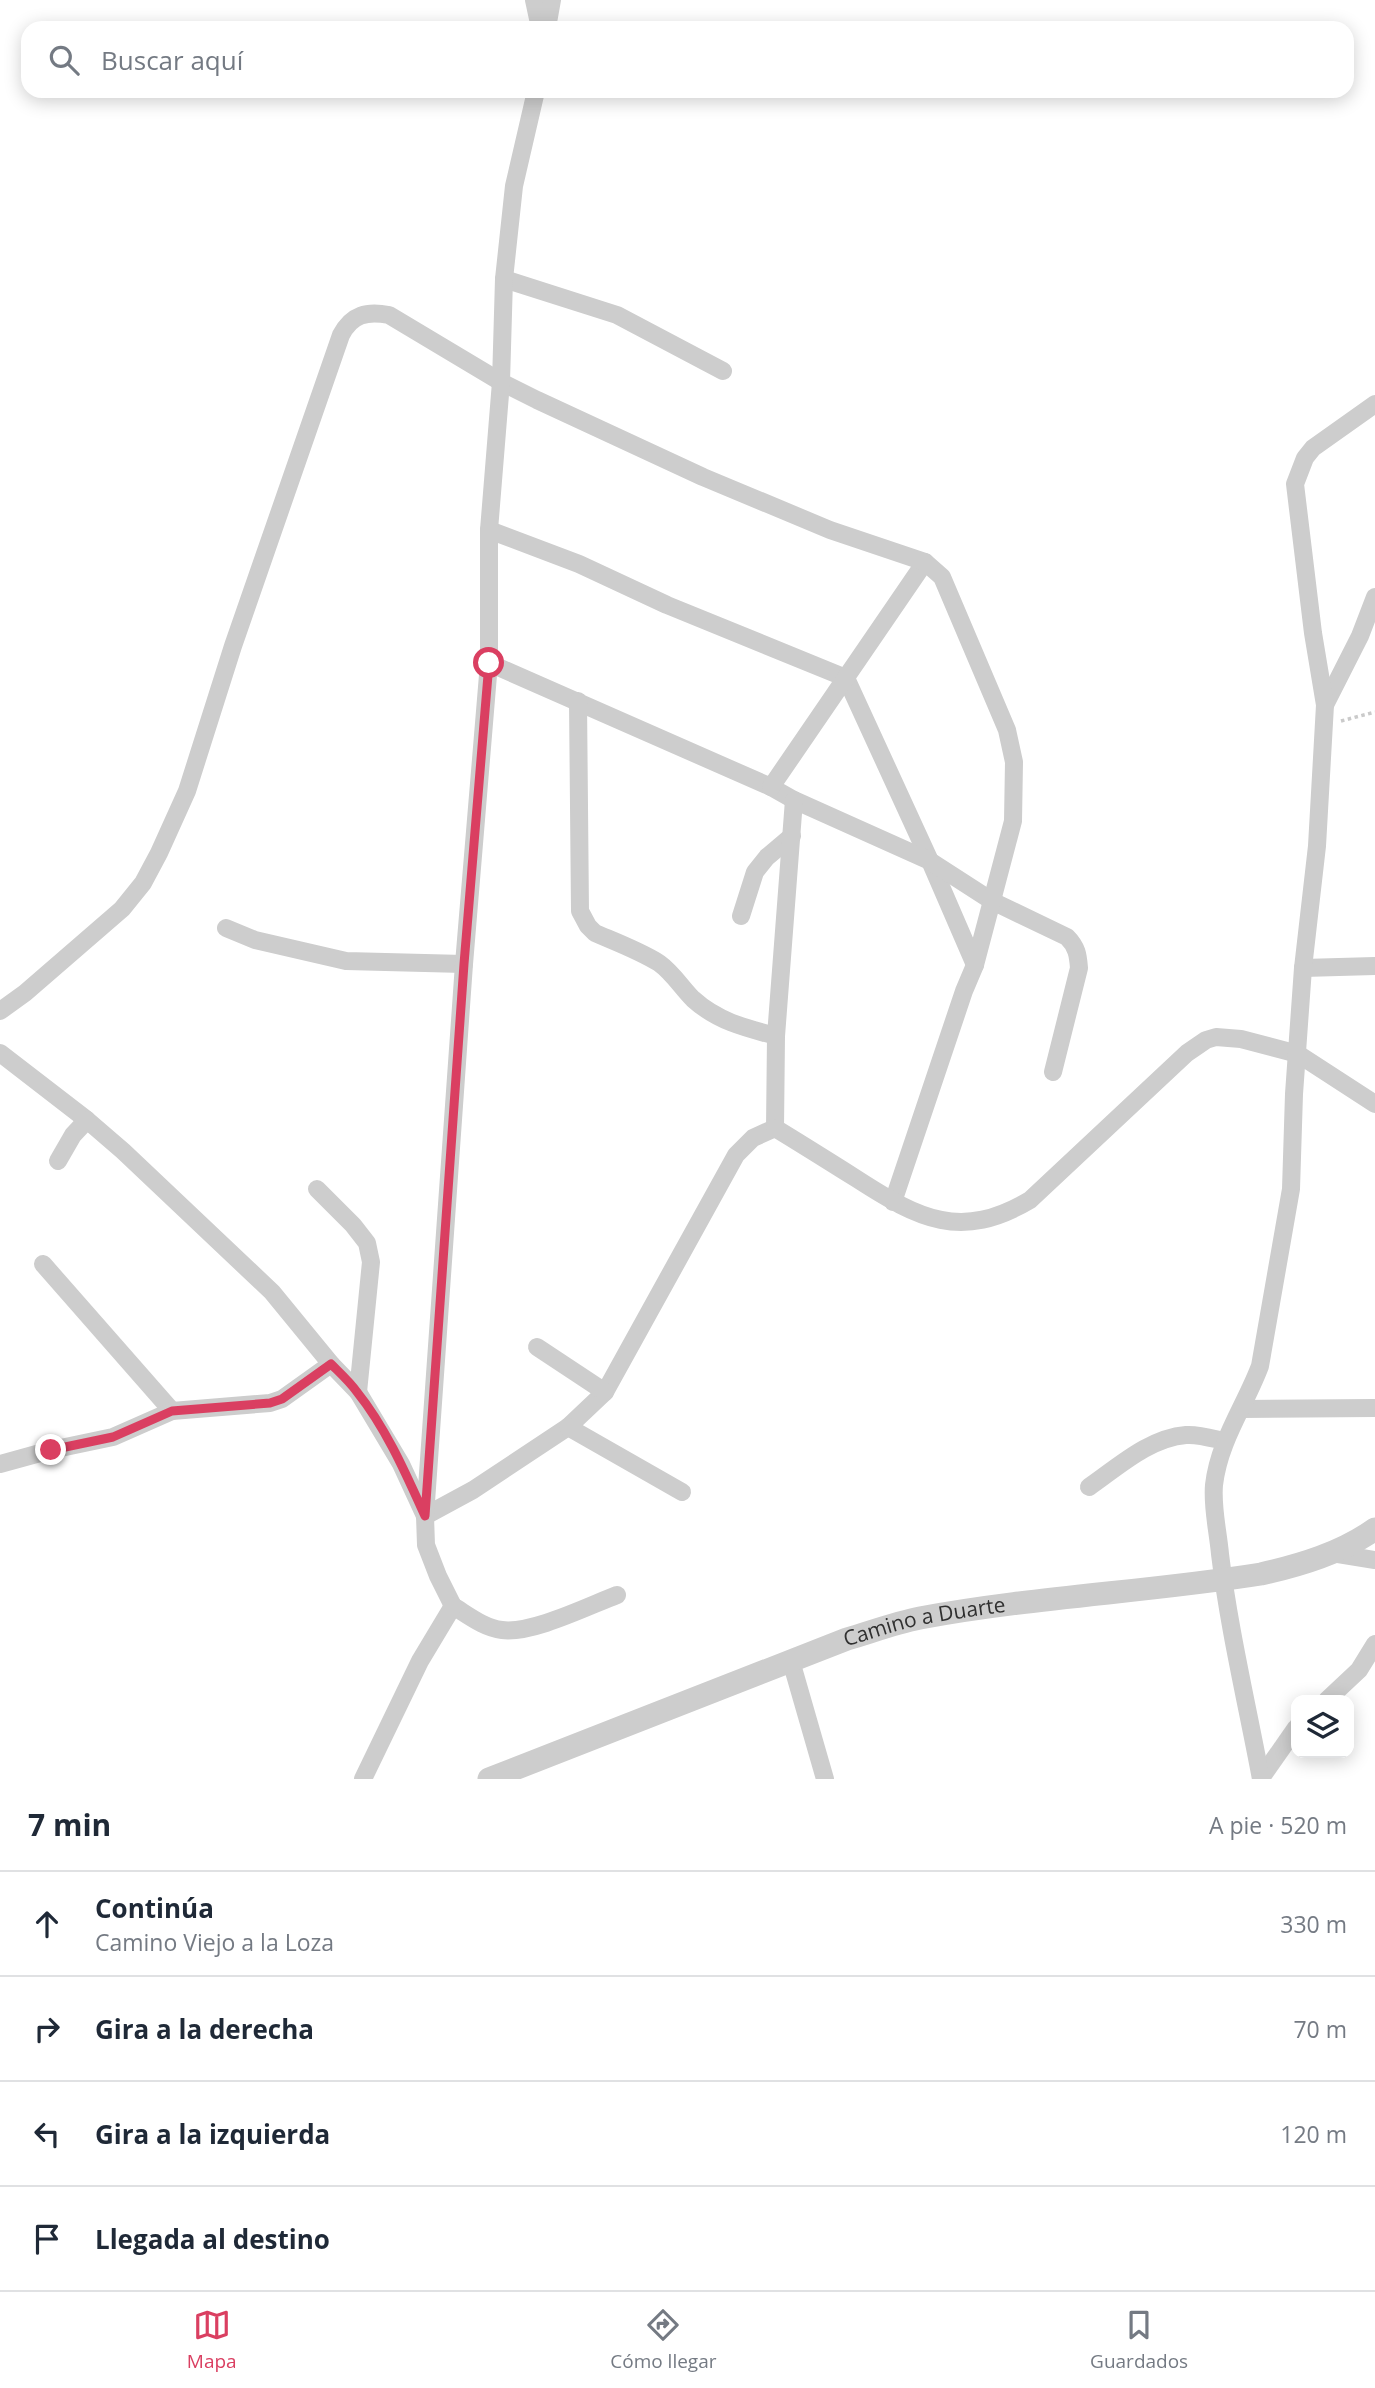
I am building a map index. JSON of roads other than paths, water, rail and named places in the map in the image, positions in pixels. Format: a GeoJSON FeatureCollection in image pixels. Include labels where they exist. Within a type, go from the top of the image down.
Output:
{"type":"FeatureCollection","features":[{"type":"Feature","properties":{"kind":"street"},"geometry":{"type":"LineString","coordinates":[[534,0],[538,21]]}},
{"type":"Feature","properties":{"kind":"street"},"geometry":{"type":"LineString","coordinates":[[548,21],[552,0]]}},
{"type":"Feature","properties":{"kind":"street"},"geometry":{"type":"LineString","coordinates":[[534,98],[514,186],[504,278],[501,382],[489,530],[489,663],[464,964],[425,1516],[426,1545],[453,1606],[484,1625],[502,1630],[533,1627],[617,1595]]}},
{"type":"Feature","properties":{"kind":"street"},"geometry":{"type":"LineString","coordinates":[[504,278],[617,315],[723,370]]}},
{"type":"Feature","properties":{"kind":"street"},"geometry":{"type":"LineString","coordinates":[[0,1012],[122,909],[143,883],[187,791],[237,633],[336,349],[348,322],[361,314],[389,315],[501,382],[703,477],[830,530],[925,562],[946,583],[1007,730],[1014,762],[1013,821],[975,965],[893,1202]]}},
{"type":"Feature","properties":{"kind":"street"},"geometry":{"type":"LineString","coordinates":[[1261,1778],[1223,1580],[1214,1485],[1224,1441],[1252,1386],[1262,1356],[1291,1189],[1294,1094],[1303,968],[1317,846],[1325,705],[1313,633],[1295,484],[1305,458],[1313,448],[1375,404]]}},
{"type":"Feature","properties":{"kind":"street"},"geometry":{"type":"LineString","coordinates":[[489,530],[579,564],[667,605],[846,678],[975,965]]}},
{"type":"Feature","properties":{"kind":"street"},"geometry":{"type":"LineString","coordinates":[[771,787],[925,562]]}},
{"type":"Feature","properties":{"kind":"street"},"geometry":{"type":"LineString","coordinates":[[1325,705],[1360,636],[1375,597]]}},
{"type":"Feature","properties":{"kind":"street"},"geometry":{"type":"LineString","coordinates":[[489,663],[771,787],[930,861],[992,901],[1067,937],[1074,944],[1079,968],[1053,1072]]}},
{"type":"Feature","properties":{"kind":"street"},"geometry":{"type":"LineString","coordinates":[[578,701],[580,911],[588,926],[595,933],[657,962],[668,970],[694,999],[718,1018],[776,1036]]}},
{"type":"Feature","properties":{"kind":"street"},"geometry":{"type":"LineString","coordinates":[[775,1128],[776,1036],[794,800]]}},
{"type":"Feature","properties":{"kind":"street"},"geometry":{"type":"LineString","coordinates":[[741,916],[755,872],[767,857],[792,836]]}},
{"type":"Feature","properties":{"kind":"street"},"geometry":{"type":"LineString","coordinates":[[226,929],[282,947],[346,961],[464,964]]}},
{"type":"Feature","properties":{"kind":"street"},"geometry":{"type":"LineString","coordinates":[[1303,968],[1375,966]]}},
{"type":"Feature","properties":{"kind":"street"},"geometry":{"type":"LineString","coordinates":[[775,1128],[893,1202],[920,1215],[946,1221],[969,1222],[991,1219],[1030,1200],[1187,1053],[1206,1040],[1216,1037],[1241,1039],[1298,1054],[1375,1104]]}},
{"type":"Feature","properties":{"kind":"street"},"geometry":{"type":"LineString","coordinates":[[0,1053],[87,1120],[272,1292],[331,1364],[358,1392],[401,1464],[425,1516]]}},
{"type":"Feature","properties":{"kind":"street"},"geometry":{"type":"LineString","coordinates":[[58,1161],[73,1135],[87,1120]]}},
{"type":"Feature","properties":{"kind":"street"},"geometry":{"type":"LineString","coordinates":[[425,1516],[473,1490],[568,1427],[605,1392],[736,1155],[753,1138],[775,1128]]}},
{"type":"Feature","properties":{"kind":"street"},"geometry":{"type":"LineString","coordinates":[[317,1188],[367,1243],[371,1262],[358,1392]]}},
{"type":"Feature","properties":{"kind":"street"},"geometry":{"type":"LineString","coordinates":[[43,1264],[172,1411]]}},
{"type":"Feature","properties":{"kind":"street"},"geometry":{"type":"LineString","coordinates":[[537,1346],[605,1392]]}},
{"type":"Feature","properties":{"kind":"street"},"geometry":{"type":"LineString","coordinates":[[0,1464],[113,1437],[172,1411],[270,1403],[282,1399],[331,1364]]}},
{"type":"Feature","properties":{"kind":"street"},"geometry":{"type":"LineString","coordinates":[[1241,1409],[1375,1408]]}},
{"type":"Feature","properties":{"kind":"street"},"geometry":{"type":"LineString","coordinates":[[568,1427],[682,1492]]}},
{"type":"Feature","properties":{"kind":"street"},"geometry":{"type":"LineString","coordinates":[[1089,1487],[1144,1449],[1167,1439],[1186,1435],[1224,1441]]}},
{"type":"Feature","properties":{"kind":"street","name":"Camino a Duarte"},"geometry":{"type":"LineString","coordinates":[[489,1779],[847,1639],[917,1619],[995,1606],[1223,1580],[1295,1566],[1332,1553],[1375,1529]]}},
{"type":"Feature","properties":{"kind":"street"},"geometry":{"type":"LineString","coordinates":[[1332,1553],[1375,1560]]}},
{"type":"Feature","properties":{"kind":"street"},"geometry":{"type":"LineString","coordinates":[[363,1779],[420,1661],[453,1606]]}},
{"type":"Feature","properties":{"kind":"street"},"geometry":{"type":"LineString","coordinates":[[1332,1695],[1359,1670],[1375,1644]]}},
{"type":"Feature","properties":{"kind":"street"},"geometry":{"type":"LineString","coordinates":[[791,1661],[825,1779]]}},
{"type":"Feature","properties":{"kind":"street"},"geometry":{"type":"LineString","coordinates":[[1261,1778],[1291,1735]]}}]}
